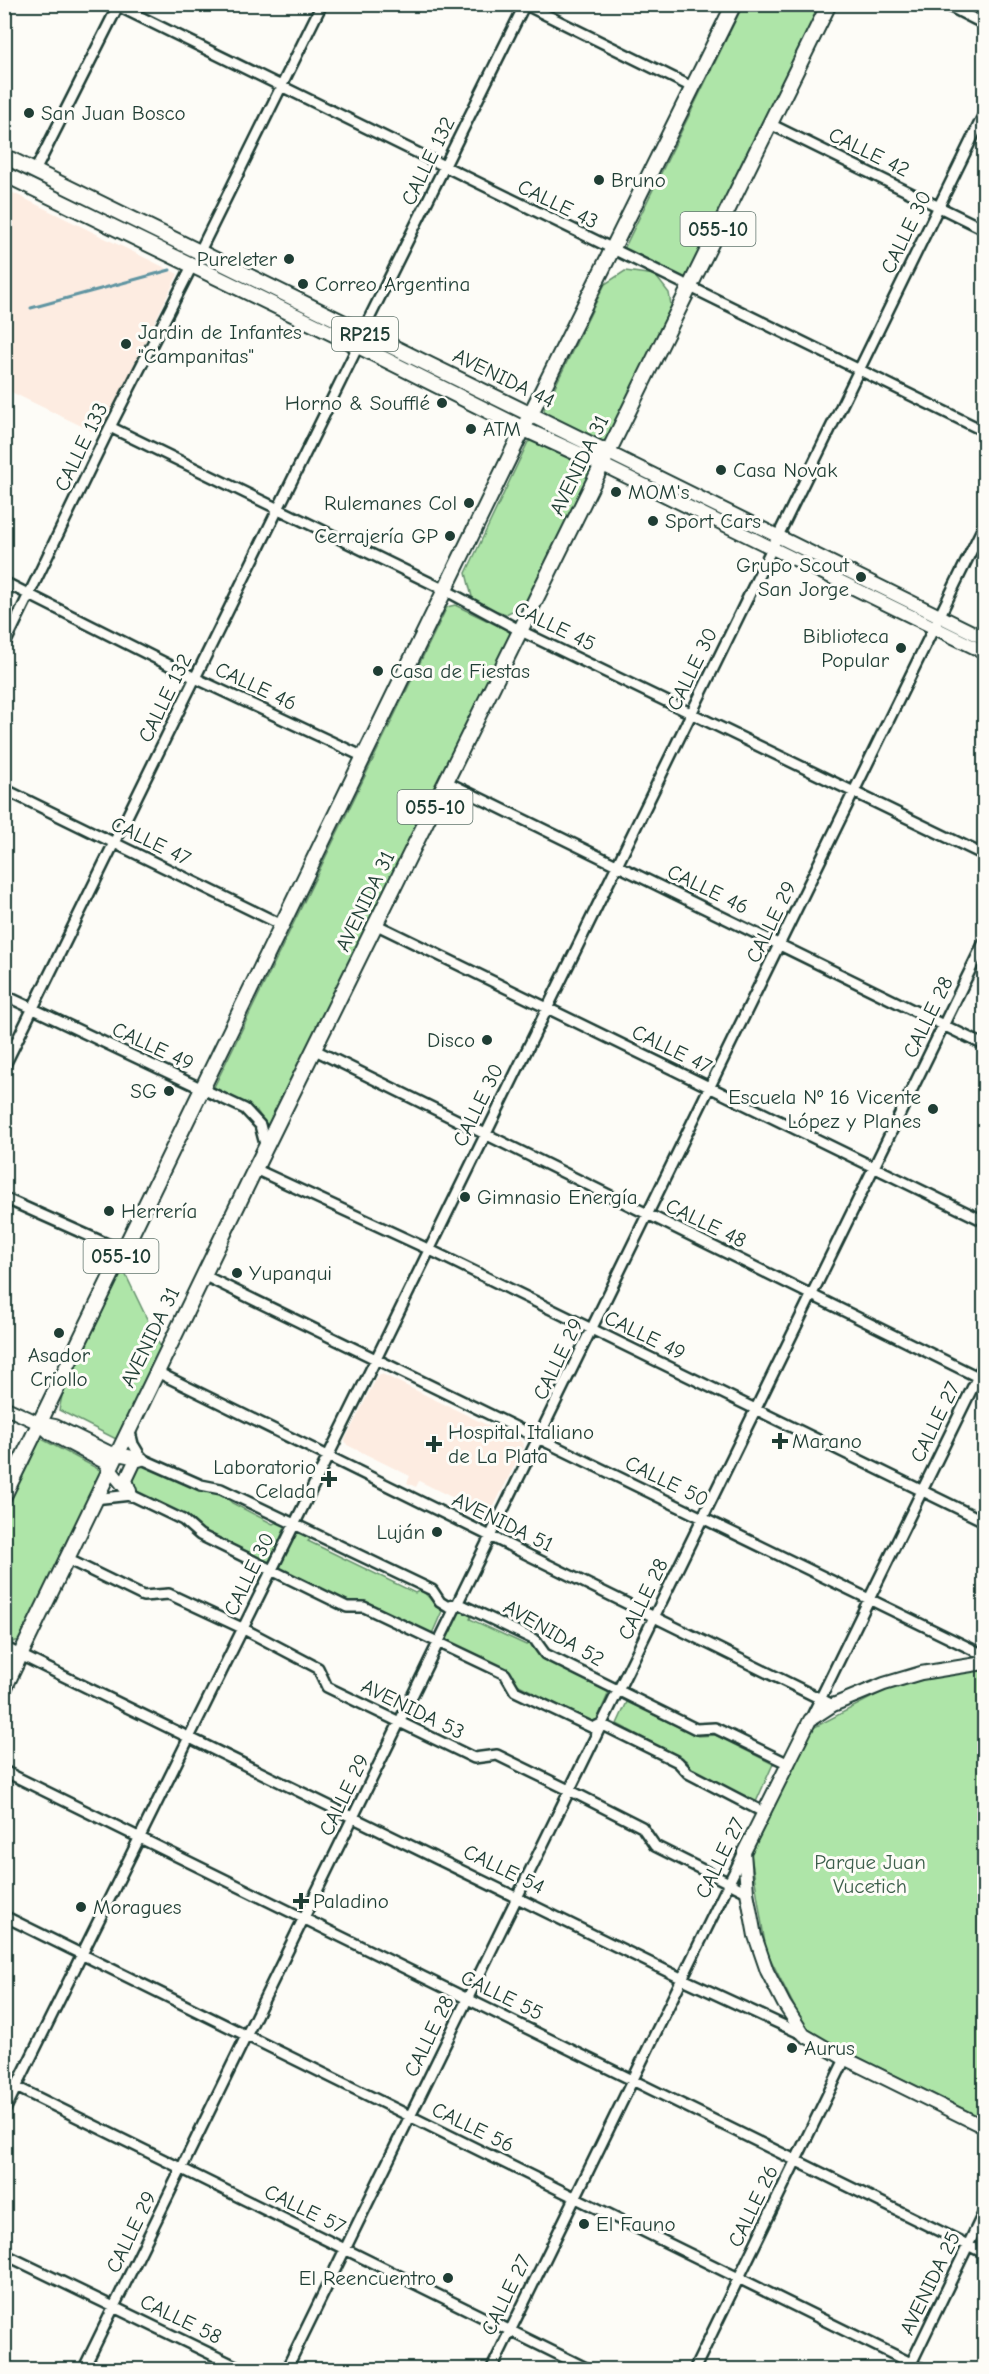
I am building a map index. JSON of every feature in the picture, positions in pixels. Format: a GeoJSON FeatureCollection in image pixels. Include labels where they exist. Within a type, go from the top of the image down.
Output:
{"type":"FeatureCollection","features":[{"type":"Feature","properties":{"kind":"highway","name":"055-10"},"geometry":{"type":"LineString","coordinates":[[4,1496],[530,415],[614,251],[734,4]]}},
{"type":"Feature","properties":{"kind":"highway","name":"AVENIDA 31"},"geometry":{"type":"LineString","coordinates":[[4,1689],[203,1275],[829,4]]}},
{"type":"Feature","properties":{"kind":"highway","name":"AVENIDA 44"},"geometry":{"type":"LineString","coordinates":[[4,156],[200,252],[524,429],[606,459]]}},
{"type":"Feature","properties":{"kind":"highway","name":"AVENIDA 44"},"geometry":{"type":"LineString","coordinates":[[4,174],[192,266],[530,415],[606,459]]}},
{"type":"Feature","properties":{"kind":"main road","name":"AVENIDA 44"},"geometry":{"type":"LineString","coordinates":[[606,459],[778,536],[938,621],[984,652]]}},
{"type":"Feature","properties":{"kind":"main road","name":"AVENIDA 44"},"geometry":{"type":"LineString","coordinates":[[606,459],[772,547],[938,621],[984,638]]}},
{"type":"Feature","properties":{"kind":"main road","name":"AVENIDA 52"},"geometry":{"type":"LineString","coordinates":[[4,1407],[117,1453],[142,1459]]}},
{"type":"Feature","properties":{"kind":"main road","name":"AVENIDA 52"},"geometry":{"type":"LineString","coordinates":[[39,1423],[51,1434],[110,1468],[131,1495]]}},
{"type":"Feature","properties":{"kind":"main road"},"geometry":{"type":"LineString","coordinates":[[131,1495],[126,1480],[135,1461],[142,1459]]}},
{"type":"Feature","properties":{"kind":"main road"},"geometry":{"type":"LineString","coordinates":[[812,1717],[833,1705],[884,1684],[921,1673],[984,1663]]}},
{"type":"Feature","properties":{"kind":"main road","name":"CALLE 27"},"geometry":{"type":"LineString","coordinates":[[744,1852],[812,1717]]}},
{"type":"Feature","properties":{"kind":"main road"},"geometry":{"type":"LineString","coordinates":[[744,1852],[747,1892],[755,1936],[767,1971],[804,2035]]}},
{"type":"Feature","properties":{"kind":"main road","name":"CALLE 54"},"geometry":{"type":"LineString","coordinates":[[804,2035],[845,2059],[984,2127]]}},
{"type":"Feature","properties":{"kind":"street"},"geometry":{"type":"LineString","coordinates":[[200,252],[322,4]]}},
{"type":"Feature","properties":{"kind":"street"},"geometry":{"type":"LineString","coordinates":[[945,4],[984,24]]}},
{"type":"Feature","properties":{"kind":"street"},"geometry":{"type":"LineString","coordinates":[[35,171],[118,5]]}},
{"type":"Feature","properties":{"kind":"street","name":"CALLE 43"},"geometry":{"type":"LineString","coordinates":[[118,5],[282,89],[984,431]]}},
{"type":"Feature","properties":{"kind":"street"},"geometry":{"type":"LineString","coordinates":[[525,5],[694,88]]}},
{"type":"Feature","properties":{"kind":"street","name":"CALLE 132"},"geometry":{"type":"LineString","coordinates":[[4,1067],[525,5]]}},
{"type":"Feature","properties":{"kind":"street","name":"CALLE 30"},"geometry":{"type":"LineString","coordinates":[[4,2112],[376,1359],[984,114]]}},
{"type":"Feature","properties":{"kind":"street","name":"CALLE 42"},"geometry":{"type":"LineString","coordinates":[[770,124],[984,229]]}},
{"type":"Feature","properties":{"kind":"street","name":"CALLE 133"},"geometry":{"type":"LineString","coordinates":[[4,646],[110,427],[192,266]]}},
{"type":"Feature","properties":{"kind":"street","name":"CALLE 45"},"geometry":{"type":"LineString","coordinates":[[110,427],[445,590],[520,631],[984,855]]}},
{"type":"Feature","properties":{"kind":"street","name":"CALLE 29"},"geometry":{"type":"LineString","coordinates":[[83,2370],[984,525]]}},
{"type":"Feature","properties":{"kind":"street","name":"CALLE 46"},"geometry":{"type":"LineString","coordinates":[[4,582],[195,678],[364,757]]}},
{"type":"Feature","properties":{"kind":"street","name":"CALLE 46"},"geometry":{"type":"LineString","coordinates":[[447,782],[984,1045]]}},
{"type":"Feature","properties":{"kind":"street","name":"CALLE 47"},"geometry":{"type":"LineString","coordinates":[[4,789],[282,925]]}},
{"type":"Feature","properties":{"kind":"street","name":"CALLE 47"},"geometry":{"type":"LineString","coordinates":[[377,925],[984,1221]]}},
{"type":"Feature","properties":{"kind":"street","name":"CALLE 28"},"geometry":{"type":"LineString","coordinates":[[286,2370],[984,942]]}},
{"type":"Feature","properties":{"kind":"street","name":"CALLE 49"},"geometry":{"type":"LineString","coordinates":[[4,995],[244,1109],[260,1125],[266,1148]]}},
{"type":"Feature","properties":{"kind":"street","name":"CALLE 48"},"geometry":{"type":"LineString","coordinates":[[315,1050],[981,1378]]}},
{"type":"Feature","properties":{"kind":"street","name":"CALLE 49"},"geometry":{"type":"LineString","coordinates":[[255,1169],[428,1249],[984,1521]]}},
{"type":"Feature","properties":{"kind":"street"},"geometry":{"type":"LineString","coordinates":[[4,1198],[123,1251]]}},
{"type":"Feature","properties":{"kind":"street","name":"CALLE 50"},"geometry":{"type":"LineString","coordinates":[[203,1275],[984,1655]]}},
{"type":"Feature","properties":{"kind":"street","name":"CALLE 27"},"geometry":{"type":"LineString","coordinates":[[812,1717],[922,1491],[981,1378],[984,1364]]}},
{"type":"Feature","properties":{"kind":"street","name":"AVENIDA 51"},"geometry":{"type":"LineString","coordinates":[[157,1372],[833,1705]]}},
{"type":"Feature","properties":{"kind":"street"},"geometry":{"type":"LineString","coordinates":[[129,1427],[133,1444],[142,1459]]}},
{"type":"Feature","properties":{"kind":"street","name":"AVENIDA 52"},"geometry":{"type":"LineString","coordinates":[[142,1459],[201,1485],[221,1489],[294,1522],[432,1590],[440,1602],[448,1607],[458,1603],[535,1640],[545,1654],[696,1729],[715,1728],[789,1764]]}},
{"type":"Feature","properties":{"kind":"street"},"geometry":{"type":"LineString","coordinates":[[94,1499],[131,1495]]}},
{"type":"Feature","properties":{"kind":"street","name":"AVENIDA 52"},"geometry":{"type":"LineString","coordinates":[[131,1495],[183,1520],[200,1535],[347,1607],[364,1607],[440,1641],[505,1674],[515,1690],[593,1728],[601,1724],[678,1762],[688,1773],[765,1813]]}},
{"type":"Feature","properties":{"kind":"street","name":"AVENIDA 53"},"geometry":{"type":"LineString","coordinates":[[65,1558],[143,1596],[169,1594],[242,1628],[318,1668],[327,1687],[474,1758],[497,1755],[569,1790],[642,1827],[655,1846],[747,1892]]}},
{"type":"Feature","properties":{"kind":"street","name":"CALLE 54"},"geometry":{"type":"LineString","coordinates":[[4,1647],[683,1979],[804,2035]]}},
{"type":"Feature","properties":{"kind":"street"},"geometry":{"type":"LineString","coordinates":[[802,1690],[811,1700],[812,1717]]}},
{"type":"Feature","properties":{"kind":"street","name":"CALLE 55"},"geometry":{"type":"LineString","coordinates":[[4,1771],[984,2253]]}},
{"type":"Feature","properties":{"kind":"street","name":"CALLE 27"},"geometry":{"type":"LineString","coordinates":[[491,2370],[744,1852]]}},
{"type":"Feature","properties":{"kind":"street","name":"CALLE 56"},"geometry":{"type":"LineString","coordinates":[[4,1916],[738,2278],[910,2366],[925,2370]]}},
{"type":"Feature","properties":{"kind":"street","name":"CALLE 26"},"geometry":{"type":"LineString","coordinates":[[694,2370],[845,2059]]}},
{"type":"Feature","properties":{"kind":"street","name":"CALLE 57"},"geometry":{"type":"LineString","coordinates":[[4,2081],[590,2370]]}},
{"type":"Feature","properties":{"kind":"street","name":"AVENIDA 25"},"geometry":{"type":"LineString","coordinates":[[910,2366],[984,2212]]}},
{"type":"Feature","properties":{"kind":"street","name":"CALLE 58"},"geometry":{"type":"LineString","coordinates":[[4,2254],[244,2370]]}},
{"type":"Feature","properties":{"kind":"shaded area"},"geometry":{"type":"Polygon","coordinates":[[[5,189],[178,274],[100,435],[5,389],[5,189]]]}},
{"type":"Feature","properties":{"kind":"shaded area","name":"Hospital Italiano de La Plata"},"geometry":{"type":"Polygon","coordinates":[[[382,1374],[522,1442],[524,1447],[491,1512],[486,1514],[419,1481],[416,1487],[407,1483],[410,1476],[347,1445],[345,1440],[378,1375],[382,1374]]]}},
{"type":"Feature","properties":{"kind":"green space"},"geometry":{"type":"Polygon","coordinates":[[[743,5],[823,5],[688,282],[624,249],[743,5]]]}},
{"type":"Feature","properties":{"kind":"green space"},"geometry":{"type":"Polygon","coordinates":[[[625,271],[655,275],[669,293],[672,311],[610,439],[599,442],[546,416],[544,409],[605,284],[625,271]]]}},
{"type":"Feature","properties":{"kind":"green space"},"geometry":{"type":"Polygon","coordinates":[[[536,439],[590,466],[592,473],[531,602],[506,614],[482,606],[472,597],[466,573],[528,442],[536,439]]]}},
{"type":"Feature","properties":{"kind":"green space"},"geometry":{"type":"Polygon","coordinates":[[[455,605],[509,631],[511,638],[271,1131],[257,1111],[214,1087],[447,607],[455,605]]]}},
{"type":"Feature","properties":{"kind":"green space"},"geometry":{"type":"Polygon","coordinates":[[[123,1269],[162,1350],[118,1440],[59,1410],[62,1396],[123,1269]]]}},
{"type":"Feature","properties":{"kind":"green space"},"geometry":{"type":"Polygon","coordinates":[[[40,1438],[102,1471],[23,1639],[9,1643],[4,1640],[4,1514],[40,1438]]]}},
{"type":"Feature","properties":{"kind":"green space"},"geometry":{"type":"Polygon","coordinates":[[[140,1464],[207,1491],[221,1492],[232,1503],[273,1524],[279,1521],[286,1525],[269,1564],[199,1531],[191,1518],[131,1489],[131,1482],[140,1464]]]}},
{"type":"Feature","properties":{"kind":"green space"},"geometry":{"type":"Polygon","coordinates":[[[295,1529],[313,1537],[308,1541],[415,1593],[421,1590],[442,1611],[432,1634],[364,1602],[346,1602],[278,1568],[295,1529]]]}},
{"type":"Feature","properties":{"kind":"green space"},"geometry":{"type":"Polygon","coordinates":[[[457,1609],[472,1615],[470,1619],[526,1645],[531,1644],[546,1660],[609,1692],[595,1724],[515,1683],[505,1669],[444,1639],[457,1609]]]}},
{"type":"Feature","properties":{"kind":"green space","name":"Parque Juan Vucetich"},"geometry":{"type":"Polygon","coordinates":[[[984,1669],[984,2119],[807,2032],[766,1950],[751,1855],[811,1729],[903,1681],[984,1669]]]}},
{"type":"Feature","properties":{"kind":"green space"},"geometry":{"type":"Polygon","coordinates":[[[627,1702],[698,1736],[715,1735],[773,1764],[756,1802],[694,1773],[687,1761],[617,1724],[627,1702]]]}},
{"type":"Feature","properties":{"kind":"waterway"},"geometry":{"type":"LineString","coordinates":[[31,308],[170,270]]}},
{"type":"Feature","properties":{"kind":"place","name":"San Juan Bosco"},"geometry":{"type":"Point","coordinates":[29,113]}},
{"type":"Feature","properties":{"kind":"place","name":"Bruno"},"geometry":{"type":"Point","coordinates":[599,180]}},
{"type":"Feature","properties":{"kind":"place","name":"Pureleter"},"geometry":{"type":"Point","coordinates":[289,259]}},
{"type":"Feature","properties":{"kind":"place","name":"Correo Argentina"},"geometry":{"type":"Point","coordinates":[303,284]}},
{"type":"Feature","properties":{"kind":"place","name":"Jardin de Infantes \"Campanitas\""},"geometry":{"type":"Point","coordinates":[126,344]}},
{"type":"Feature","properties":{"kind":"place","name":"Horno & Soufflé"},"geometry":{"type":"Point","coordinates":[442,403]}},
{"type":"Feature","properties":{"kind":"place","name":"ATM"},"geometry":{"type":"Point","coordinates":[471,429]}},
{"type":"Feature","properties":{"kind":"place","name":"Casa Novak"},"geometry":{"type":"Point","coordinates":[721,470]}},
{"type":"Feature","properties":{"kind":"place","name":"MOM's"},"geometry":{"type":"Point","coordinates":[616,492]}},
{"type":"Feature","properties":{"kind":"place","name":"Rulemanes Col"},"geometry":{"type":"Point","coordinates":[469,503]}},
{"type":"Feature","properties":{"kind":"place","name":"Sport Cars"},"geometry":{"type":"Point","coordinates":[653,521]}},
{"type":"Feature","properties":{"kind":"place","name":"Cerrajería GP"},"geometry":{"type":"Point","coordinates":[450,536]}},
{"type":"Feature","properties":{"kind":"place","name":"Grupo Scout San Jorge"},"geometry":{"type":"Point","coordinates":[861,577]}},
{"type":"Feature","properties":{"kind":"place","name":"Biblioteca Popular"},"geometry":{"type":"Point","coordinates":[901,648]}},
{"type":"Feature","properties":{"kind":"place","name":"Casa de Fiestas"},"geometry":{"type":"Point","coordinates":[378,671]}},
{"type":"Feature","properties":{"kind":"place","name":"Disco"},"geometry":{"type":"Point","coordinates":[487,1040]}},
{"type":"Feature","properties":{"kind":"place","name":"SG"},"geometry":{"type":"Point","coordinates":[169,1091]}},
{"type":"Feature","properties":{"kind":"place","name":"Escuela Nº 16 Vicente López y Planes"},"geometry":{"type":"Point","coordinates":[933,1109]}},
{"type":"Feature","properties":{"kind":"place","name":"Gimnasio Energía"},"geometry":{"type":"Point","coordinates":[465,1197]}},
{"type":"Feature","properties":{"kind":"place","name":"Herrería"},"geometry":{"type":"Point","coordinates":[109,1211]}},
{"type":"Feature","properties":{"kind":"place","name":"Yupanqui"},"geometry":{"type":"Point","coordinates":[237,1273]}},
{"type":"Feature","properties":{"kind":"place","name":"Asador Criollo"},"geometry":{"type":"Point","coordinates":[59,1333]}},
{"type":"Feature","properties":{"kind":"place","name":"Marano"},"geometry":{"type":"Point","coordinates":[780,1441]}},
{"type":"Feature","properties":{"kind":"place","name":"Hospital Italiano de La Plata"},"geometry":{"type":"Point","coordinates":[434,1444]}},
{"type":"Feature","properties":{"kind":"place","name":"Laboratorio Celada"},"geometry":{"type":"Point","coordinates":[329,1479]}},
{"type":"Feature","properties":{"kind":"place","name":"Luján"},"geometry":{"type":"Point","coordinates":[437,1532]}},
{"type":"Feature","properties":{"kind":"place","name":"Paladino"},"geometry":{"type":"Point","coordinates":[301,1901]}},
{"type":"Feature","properties":{"kind":"place","name":"Moragues"},"geometry":{"type":"Point","coordinates":[81,1907]}},
{"type":"Feature","properties":{"kind":"place","name":"Aurus"},"geometry":{"type":"Point","coordinates":[792,2048]}},
{"type":"Feature","properties":{"kind":"place","name":"El Fauno"},"geometry":{"type":"Point","coordinates":[584,2224]}},
{"type":"Feature","properties":{"kind":"place","name":"El Reencuentro"},"geometry":{"type":"Point","coordinates":[448,2278]}}]}
